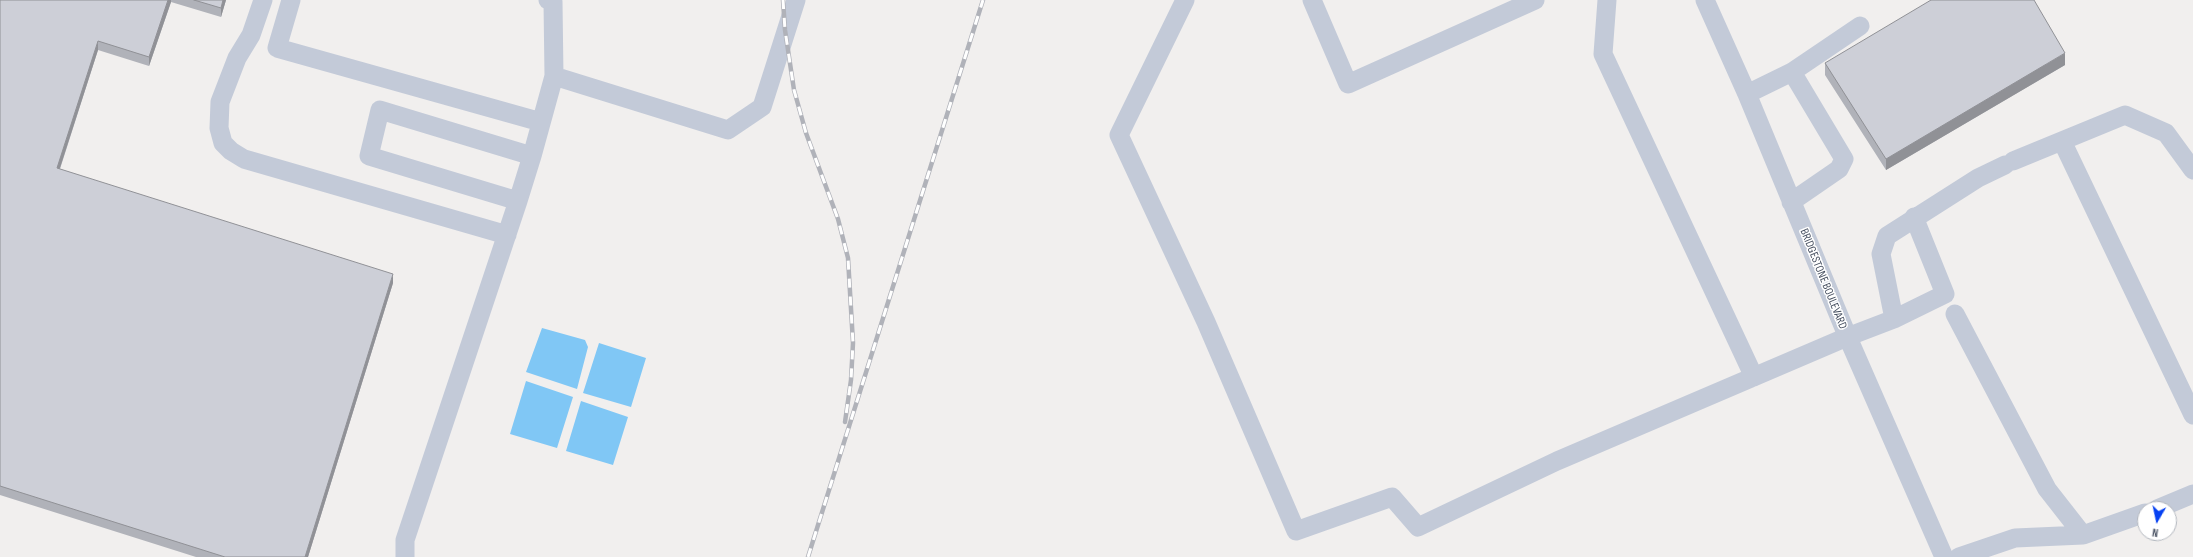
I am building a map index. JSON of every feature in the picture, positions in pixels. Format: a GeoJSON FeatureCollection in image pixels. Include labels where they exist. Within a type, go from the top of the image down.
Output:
{"type":"FeatureCollection","features":[{"type":"Feature","properties":{"kind":"street"},"geometry":{"type":"LineString","coordinates":[[263,0],[251,35],[237,58],[220,102],[219,128],[223,143],[231,151],[244,159],[507,235]]}},
{"type":"Feature","properties":{"kind":"street"},"geometry":{"type":"LineString","coordinates":[[291,0],[277,48],[541,122]]}},
{"type":"Feature","properties":{"kind":"street"},"geometry":{"type":"LineString","coordinates":[[554,76],[728,130],[762,107],[796,0]]}},
{"type":"Feature","properties":{"kind":"street"},"geometry":{"type":"LineString","coordinates":[[1185,0],[1119,135],[1206,322],[1296,531],[1392,497],[1418,526],[1557,461],[1754,376],[1894,319],[1945,294],[1914,217]]}},
{"type":"Feature","properties":{"kind":"street"},"geometry":{"type":"LineString","coordinates":[[1312,0],[1348,84],[1536,0]]}},
{"type":"Feature","properties":{"kind":"street"},"geometry":{"type":"LineString","coordinates":[[1607,0],[1603,54],[1754,376]]}},
{"type":"Feature","properties":{"kind":"street","name":"BRIDGESTONE BOULEVARD"},"geometry":{"type":"LineString","coordinates":[[1705,0],[1747,94],[1847,337],[1944,557]]}},
{"type":"Feature","properties":{"kind":"street"},"geometry":{"type":"LineString","coordinates":[[405,557],[405,540],[518,201],[554,76],[551,1]]}},
{"type":"Feature","properties":{"kind":"street"},"geometry":{"type":"LineString","coordinates":[[1747,94],[1792,72],[1860,26]]}},
{"type":"Feature","properties":{"kind":"street"},"geometry":{"type":"LineString","coordinates":[[1792,72],[1844,159],[1839,169],[1792,202]]}},
{"type":"Feature","properties":{"kind":"street"},"geometry":{"type":"LineString","coordinates":[[518,201],[369,156],[380,110],[532,156]]}},
{"type":"Feature","properties":{"kind":"street"},"geometry":{"type":"LineString","coordinates":[[1894,319],[1881,254],[1887,236],[1914,217],[1978,178],[2009,163],[2125,115],[2166,133],[2193,170]]}},
{"type":"Feature","properties":{"kind":"street"},"geometry":{"type":"LineString","coordinates":[[2062,141],[2193,415]]}},
{"type":"Feature","properties":{"kind":"street"},"geometry":{"type":"LineString","coordinates":[[1955,314],[2047,489],[2083,535]]}},
{"type":"Feature","properties":{"kind":"street"},"geometry":{"type":"LineString","coordinates":[[2176,501],[2193,494]]}},
{"type":"Feature","properties":{"kind":"street"},"geometry":{"type":"LineString","coordinates":[[1959,557],[2015,538],[2083,535],[2137,516]]}},
{"type":"Feature","properties":{"kind":"street"},"geometry":{"type":"LineString","coordinates":[[1981,557],[2015,538]]}},
{"type":"Feature","properties":{"kind":"water"},"geometry":{"type":"Polygon","coordinates":[[[542,328],[585,340],[588,347],[577,389],[526,372],[542,328]]]}},
{"type":"Feature","properties":{"kind":"water"},"geometry":{"type":"Polygon","coordinates":[[[599,343],[646,358],[631,407],[583,393],[599,343]]]}},
{"type":"Feature","properties":{"kind":"water"},"geometry":{"type":"Polygon","coordinates":[[[526,381],[573,397],[557,448],[510,434],[526,381]]]}},
{"type":"Feature","properties":{"kind":"water"},"geometry":{"type":"Polygon","coordinates":[[[581,401],[628,417],[613,465],[566,451],[581,401]]]}},
{"type":"Feature","properties":{"kind":"building"},"geometry":{"type":"Polygon","coordinates":[[[0,0],[168,0],[149,57],[98,41],[57,168],[393,274],[305,557],[225,557],[0,486],[0,0]]]}},
{"type":"Feature","properties":{"kind":"building"},"geometry":{"type":"Polygon","coordinates":[[[194,0],[223,0],[221,8],[194,0]]]}},
{"type":"Feature","properties":{"kind":"building"},"geometry":{"type":"Polygon","coordinates":[[[1931,0],[2034,0],[2065,53],[1886,159],[1825,63],[1931,0]]]}},
{"type":"Feature","properties":{"kind":"railway"},"geometry":{"type":"LineString","coordinates":[[783,0],[785,30],[794,90],[806,133],[838,219],[848,258],[853,343],[851,380],[845,422]]}},
{"type":"Feature","properties":{"kind":"railway"},"geometry":{"type":"LineString","coordinates":[[808,557],[983,0]]}}]}
